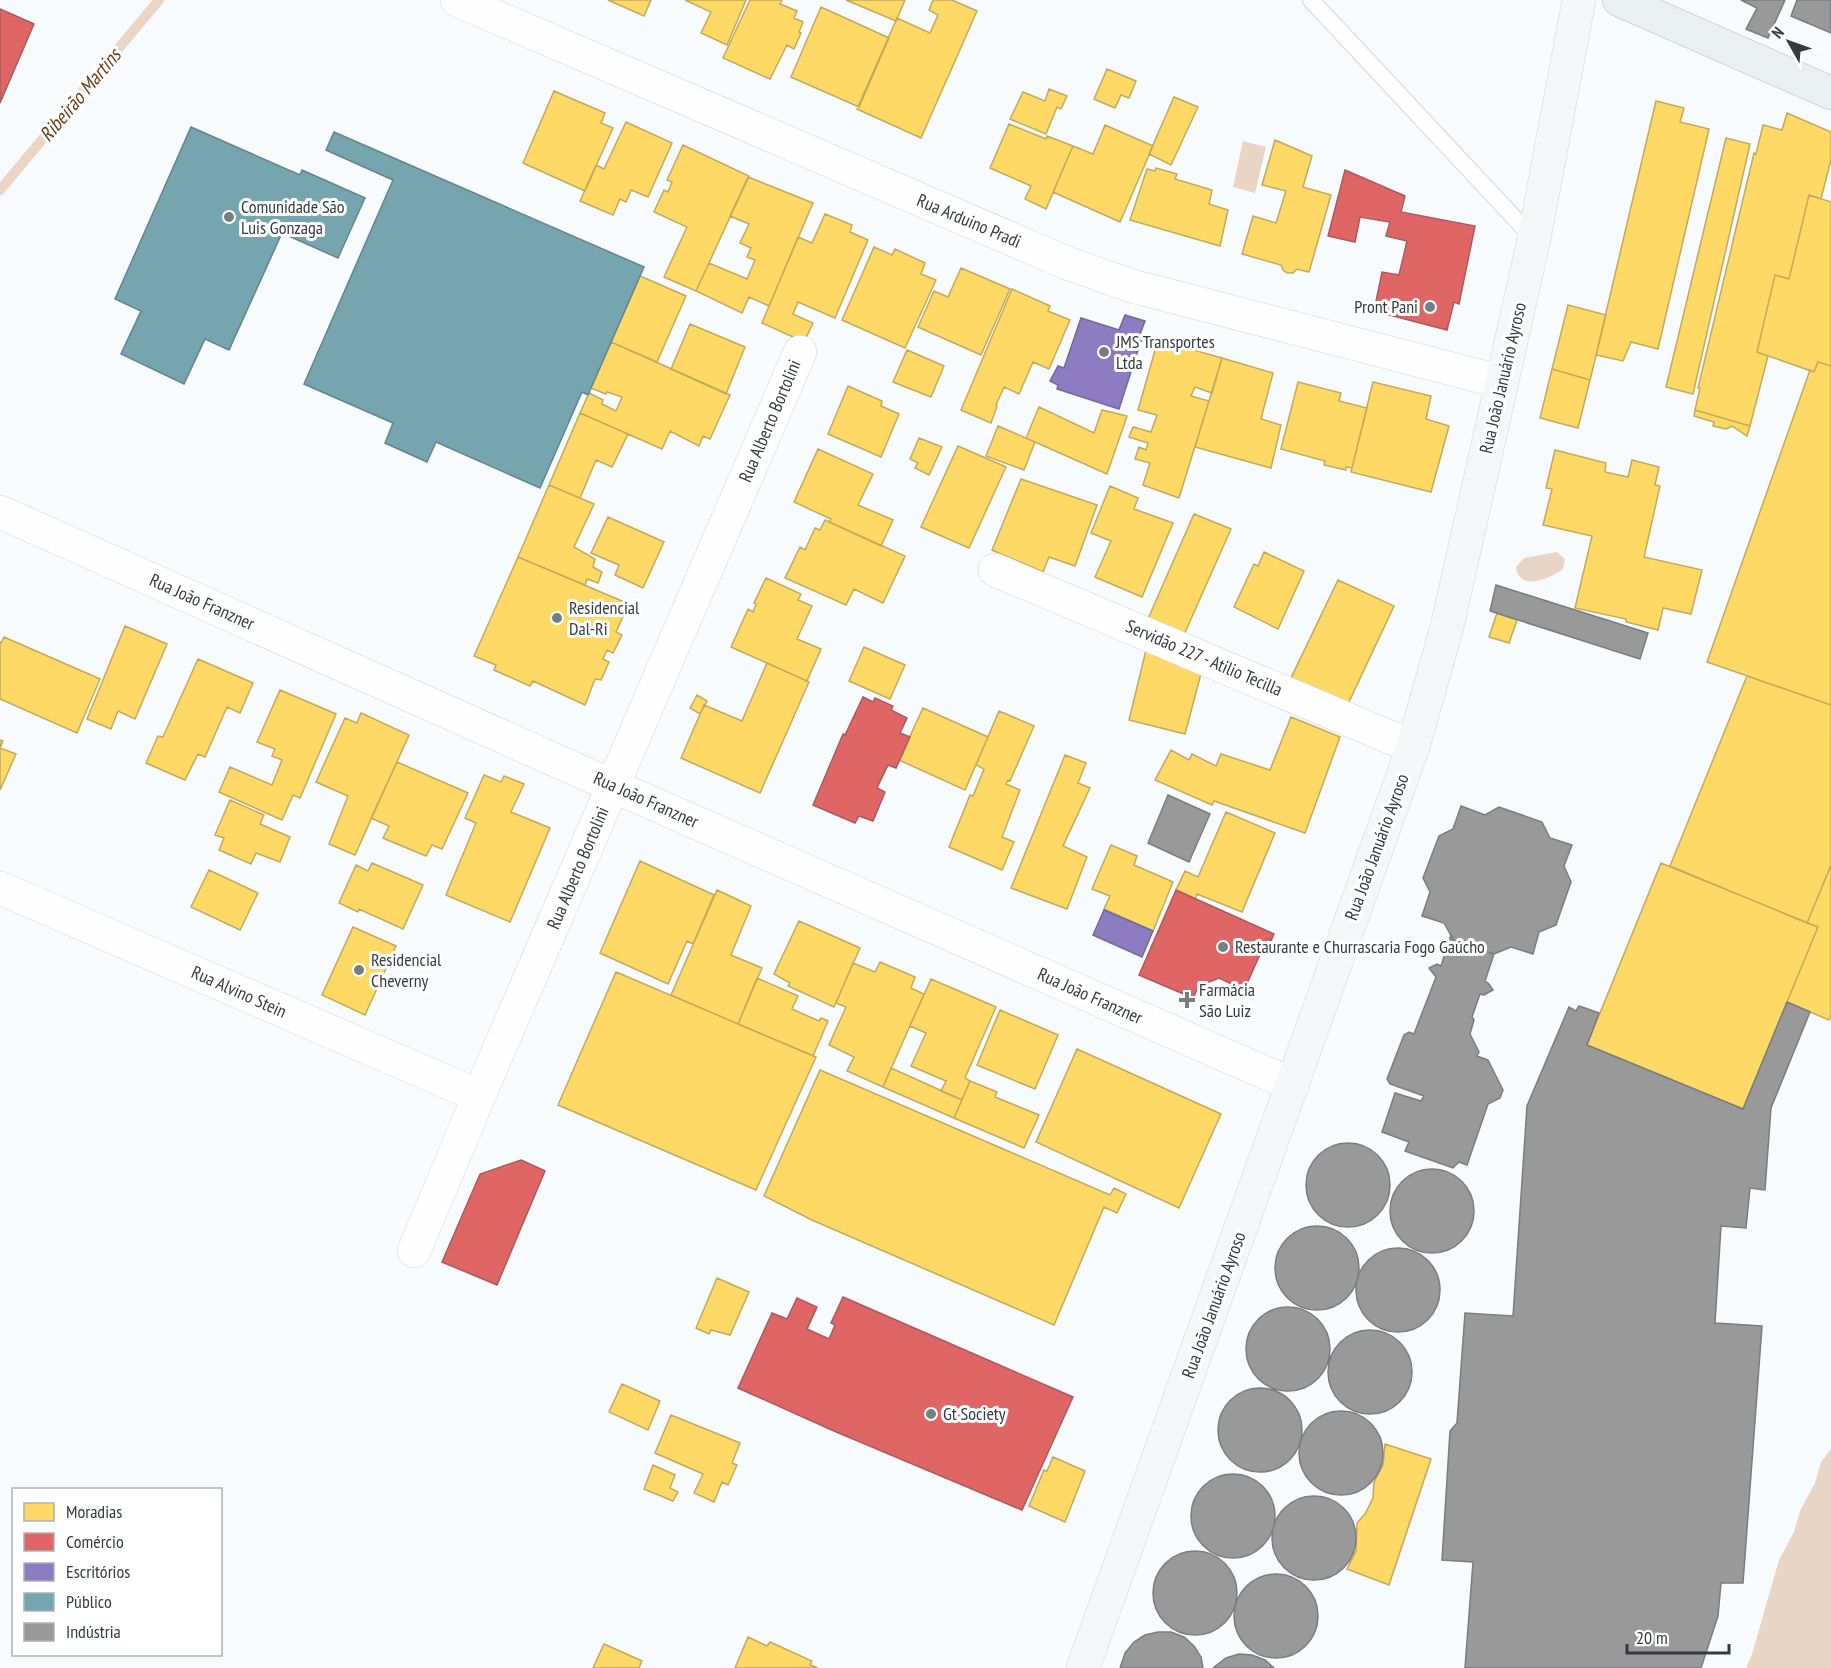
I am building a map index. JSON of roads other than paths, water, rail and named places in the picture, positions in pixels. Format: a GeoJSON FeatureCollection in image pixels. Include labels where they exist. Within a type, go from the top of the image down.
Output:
{"type":"FeatureCollection","features":[{"type":"Feature","properties":{"kind":"main road","name":"Rua João Januário Ayroso"},"geometry":{"type":"LineString","coordinates":[[1083,1668],[1413,747],[1447,627],[1534,239],[1579,0]]}},
{"type":"Feature","properties":{"kind":"main road"},"geometry":{"type":"LineString","coordinates":[[1619,0],[1831,93]]}},
{"type":"Feature","properties":{"kind":"street","name":"Rua Arduino Pradi"},"geometry":{"type":"LineString","coordinates":[[457,0],[1067,263],[1132,286],[1502,382]]}},
{"type":"Feature","properties":{"kind":"street","name":"Rua Alberto Bortolini"},"geometry":{"type":"LineString","coordinates":[[414,1251],[478,1096],[800,352]]}},
{"type":"Feature","properties":{"kind":"street","name":"Rua João Franzner"},"geometry":{"type":"LineString","coordinates":[[0,512],[613,786],[1293,1085]]}},
{"type":"Feature","properties":{"kind":"street","name":"Servidão 227 - Atilio Tecilla"},"geometry":{"type":"LineString","coordinates":[[995,570],[1413,747]]}},
{"type":"Feature","properties":{"kind":"street","name":"Rua Alvino Stein"},"geometry":{"type":"LineString","coordinates":[[0,888],[478,1096]]}},
{"type":"Feature","properties":{"kind":"lane"},"geometry":{"type":"LineString","coordinates":[[1311,0],[1534,239]]}},
{"type":"Feature","properties":{"kind":"waterway","name":"Ribeirão Martins"},"geometry":{"type":"LineString","coordinates":[[0,190],[159,0]]}},
{"type":"Feature","properties":{"kind":"place","name":"Comunidade São Luis Gonzaga"},"geometry":{"type":"Point","coordinates":[229,217]}},
{"type":"Feature","properties":{"kind":"place","name":"Pront Pani"},"geometry":{"type":"Point","coordinates":[1430,307]}},
{"type":"Feature","properties":{"kind":"place","name":"JMS Transportes Ltda"},"geometry":{"type":"Point","coordinates":[1104,352]}},
{"type":"Feature","properties":{"kind":"place","name":"Residencial Dal-Ri"},"geometry":{"type":"Point","coordinates":[557,618]}},
{"type":"Feature","properties":{"kind":"place","name":"Restaurante e Churrascaria Fogo Gaúcho"},"geometry":{"type":"Point","coordinates":[1223,947]}},
{"type":"Feature","properties":{"kind":"place","name":"Residencial Cheverny"},"geometry":{"type":"Point","coordinates":[359,970]}},
{"type":"Feature","properties":{"kind":"place","name":"Farmácia São Luiz"},"geometry":{"type":"Point","coordinates":[1187,1000]}},
{"type":"Feature","properties":{"kind":"place","name":"Gt Society"},"geometry":{"type":"Point","coordinates":[931,1414]}}]}
